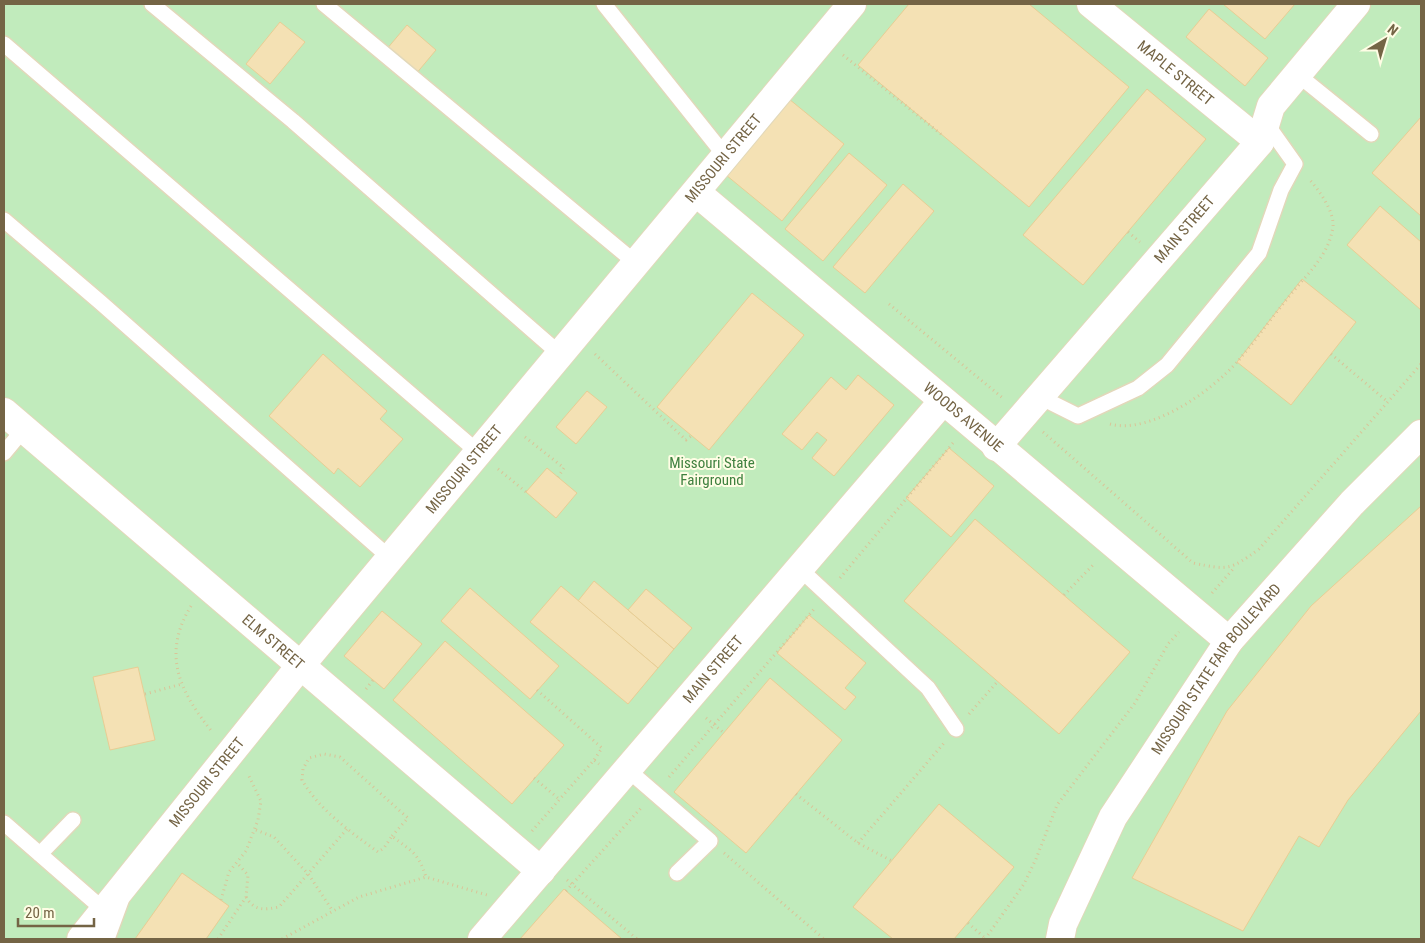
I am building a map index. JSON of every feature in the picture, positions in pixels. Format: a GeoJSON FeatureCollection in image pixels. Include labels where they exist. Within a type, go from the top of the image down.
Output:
{"type":"FeatureCollection","features":[{"type":"Feature","properties":{"kind":"street","name":"MAPLE STREET"},"geometry":{"type":"LineString","coordinates":[[1091,4],[1263,133]]}},
{"type":"Feature","properties":{"kind":"street","name":"MAIN STREET"},"geometry":{"type":"LineString","coordinates":[[996,447],[1263,133],[1270,106],[1356,4]]}},
{"type":"Feature","properties":{"kind":"street","name":"MISSOURI STREET"},"geometry":{"type":"LineString","coordinates":[[81,939],[300,665],[697,193],[824,39],[849,5]]}},
{"type":"Feature","properties":{"kind":"street","name":"WOODS AVENUE"},"geometry":{"type":"LineString","coordinates":[[697,193],[996,447],[1229,641]]}},
{"type":"Feature","properties":{"kind":"street","name":"MAIN STREET"},"geometry":{"type":"LineString","coordinates":[[482,939],[943,401]]}},
{"type":"Feature","properties":{"kind":"street","name":"ELM STREET"},"geometry":{"type":"LineString","coordinates":[[14,421],[300,665],[544,868]]}},
{"type":"Feature","properties":{"kind":"street","name":"MISSOURI STATE FAIR BOULEVARD"},"geometry":{"type":"LineString","coordinates":[[1060,939],[1063,924],[1113,817],[1229,641],[1352,503],[1421,434]]}},
{"type":"Feature","properties":{"kind":"lane"},"geometry":{"type":"LineString","coordinates":[[152,4],[568,346]]}},
{"type":"Feature","properties":{"kind":"lane"},"geometry":{"type":"LineString","coordinates":[[324,4],[637,264]]}},
{"type":"Feature","properties":{"kind":"lane"},"geometry":{"type":"LineString","coordinates":[[604,4],[726,157]]}},
{"type":"Feature","properties":{"kind":"lane"},"geometry":{"type":"LineString","coordinates":[[4,44],[479,453]]}},
{"type":"Feature","properties":{"kind":"lane"},"geometry":{"type":"LineString","coordinates":[[1297,74],[1371,134]]}},
{"type":"Feature","properties":{"kind":"lane"},"geometry":{"type":"LineString","coordinates":[[1031,406],[1078,416],[1138,388],[1167,366],[1259,253],[1281,190],[1295,164],[1263,133]]}},
{"type":"Feature","properties":{"kind":"lane"},"geometry":{"type":"LineString","coordinates":[[4,220],[108,309],[390,558]]}},
{"type":"Feature","properties":{"kind":"lane"},"geometry":{"type":"LineString","coordinates":[[4,453],[14,421]]}},
{"type":"Feature","properties":{"kind":"lane"},"geometry":{"type":"LineString","coordinates":[[800,569],[928,688],[956,729]]}},
{"type":"Feature","properties":{"kind":"lane"},"geometry":{"type":"LineString","coordinates":[[624,775],[655,793],[710,840],[677,873]]}},
{"type":"Feature","properties":{"kind":"lane"},"geometry":{"type":"LineString","coordinates":[[40,854],[73,820]]}},
{"type":"Feature","properties":{"kind":"lane"},"geometry":{"type":"LineString","coordinates":[[4,823],[105,911]]}},
{"type":"Feature","properties":{"kind":"lane"},"geometry":{"type":"LineString","coordinates":[[107,939],[127,883]]}},
{"type":"Feature","properties":{"kind":"path"},"geometry":{"type":"LineString","coordinates":[[824,39],[942,135]]}},
{"type":"Feature","properties":{"kind":"path"},"geometry":{"type":"LineString","coordinates":[[1078,416],[1124,428],[1154,420],[1190,400],[1218,380],[1237,362],[1322,257],[1333,224],[1323,195],[1295,164]]}},
{"type":"Feature","properties":{"kind":"path"},"geometry":{"type":"LineString","coordinates":[[889,304],[1031,406],[1193,563],[1219,568],[1234,567]]}},
{"type":"Feature","properties":{"kind":"path"},"geometry":{"type":"LineString","coordinates":[[568,346],[686,440],[691,436]]}},
{"type":"Feature","properties":{"kind":"path"},"geometry":{"type":"LineString","coordinates":[[1331,354],[1388,402]]}},
{"type":"Feature","properties":{"kind":"path"},"geometry":{"type":"LineString","coordinates":[[968,923],[985,939],[1024,884],[1057,805],[1135,703],[1168,644],[1234,567],[1259,549],[1421,364]]}},
{"type":"Feature","properties":{"kind":"path"},"geometry":{"type":"LineString","coordinates":[[505,421],[564,468],[558,477]]}},
{"type":"Feature","properties":{"kind":"path"},"geometry":{"type":"LineString","coordinates":[[479,453],[526,492]]}},
{"type":"Feature","properties":{"kind":"path"},"geometry":{"type":"LineString","coordinates":[[1064,595],[1113,544]]}},
{"type":"Feature","properties":{"kind":"path"},"geometry":{"type":"LineString","coordinates":[[204,583],[180,624],[174,654],[184,692],[230,754],[250,777],[261,801],[256,830],[246,851],[228,872],[221,900]]}},
{"type":"Feature","properties":{"kind":"path"},"geometry":{"type":"LineString","coordinates":[[858,843],[998,681]]}},
{"type":"Feature","properties":{"kind":"path"},"geometry":{"type":"LineString","coordinates":[[145,694],[182,684]]}},
{"type":"Feature","properties":{"kind":"path"},"geometry":{"type":"LineString","coordinates":[[528,835],[594,760],[602,748],[537,690]]}},
{"type":"Feature","properties":{"kind":"path"},"geometry":{"type":"LineString","coordinates":[[324,754],[340,757],[400,810],[408,818],[392,836],[384,848],[378,852],[347,828],[307,790],[302,780],[303,769],[309,758],[324,754]]}},
{"type":"Feature","properties":{"kind":"path"},"geometry":{"type":"LineString","coordinates":[[594,760],[624,775]]}},
{"type":"Feature","properties":{"kind":"path"},"geometry":{"type":"LineString","coordinates":[[534,778],[559,799]]}},
{"type":"Feature","properties":{"kind":"path"},"geometry":{"type":"LineString","coordinates":[[566,891],[655,793]]}},
{"type":"Feature","properties":{"kind":"path"},"geometry":{"type":"LineString","coordinates":[[796,794],[858,843],[892,861]]}},
{"type":"Feature","properties":{"kind":"path"},"geometry":{"type":"LineString","coordinates":[[246,897],[251,906],[264,910],[279,907],[309,875],[347,828]]}},
{"type":"Feature","properties":{"kind":"path"},"geometry":{"type":"LineString","coordinates":[[256,830],[274,837],[309,875],[332,910]]}},
{"type":"Feature","properties":{"kind":"path"},"geometry":{"type":"LineString","coordinates":[[392,836],[412,850],[421,860],[426,877]]}},
{"type":"Feature","properties":{"kind":"path"},"geometry":{"type":"LineString","coordinates":[[710,840],[824,939]]}},
{"type":"Feature","properties":{"kind":"path"},"geometry":{"type":"LineString","coordinates":[[218,939],[246,897],[248,875],[237,863]]}},
{"type":"Feature","properties":{"kind":"path"},"geometry":{"type":"LineString","coordinates":[[544,868],[572,884],[637,939]]}},
{"type":"Feature","properties":{"kind":"path"},"geometry":{"type":"LineString","coordinates":[[282,939],[358,897],[426,877],[481,892],[512,906]]}},
{"type":"Feature","properties":{"kind":"green space","name":"Missouri State Fairground"},"geometry":{"type":"Polygon","coordinates":[[[4,4],[1421,4],[1421,939],[4,939],[4,4]]]}},
{"type":"Feature","properties":{"kind":"building"},"geometry":{"type":"Polygon","coordinates":[[[909,4],[1029,4],[1129,87],[1029,207],[858,65],[909,4]]]}},
{"type":"Feature","properties":{"kind":"building"},"geometry":{"type":"Polygon","coordinates":[[[1223,4],[1295,4],[1265,39],[1223,4]]]}},
{"type":"Feature","properties":{"kind":"building"},"geometry":{"type":"Polygon","coordinates":[[[1209,9],[1268,58],[1245,86],[1186,37],[1209,9]]]}},
{"type":"Feature","properties":{"kind":"building"},"geometry":{"type":"Polygon","coordinates":[[[280,22],[305,42],[270,84],[246,64],[280,22]]]}},
{"type":"Feature","properties":{"kind":"building"},"geometry":{"type":"Polygon","coordinates":[[[407,25],[436,50],[415,75],[386,50],[407,25]]]}},
{"type":"Feature","properties":{"kind":"building"},"geometry":{"type":"Polygon","coordinates":[[[1147,89],[1206,139],[1083,285],[1023,235],[1147,89]]]}},
{"type":"Feature","properties":{"kind":"building"},"geometry":{"type":"Polygon","coordinates":[[[789,99],[844,144],[782,221],[726,175],[789,99]]]}},
{"type":"Feature","properties":{"kind":"building"},"geometry":{"type":"Polygon","coordinates":[[[1421,117],[1421,216],[1372,173],[1421,117]]]}},
{"type":"Feature","properties":{"kind":"building"},"geometry":{"type":"Polygon","coordinates":[[[849,153],[887,185],[823,261],[785,229],[849,153]]]}},
{"type":"Feature","properties":{"kind":"building"},"geometry":{"type":"Polygon","coordinates":[[[903,184],[934,211],[865,293],[833,267],[903,184]]]}},
{"type":"Feature","properties":{"kind":"building"},"geometry":{"type":"Polygon","coordinates":[[[1380,206],[1421,242],[1421,310],[1347,245],[1380,206]]]}},
{"type":"Feature","properties":{"kind":"building"},"geometry":{"type":"Polygon","coordinates":[[[1302,279],[1356,322],[1291,405],[1237,362],[1302,279]]]}},
{"type":"Feature","properties":{"kind":"building"},"geometry":{"type":"Polygon","coordinates":[[[752,293],[804,335],[709,450],[657,407],[752,293]]]}},
{"type":"Feature","properties":{"kind":"building"},"geometry":{"type":"Polygon","coordinates":[[[323,354],[387,411],[380,419],[403,439],[360,487],[338,468],[334,474],[269,416],[323,354]]]}},
{"type":"Feature","properties":{"kind":"building"},"geometry":{"type":"Polygon","coordinates":[[[858,375],[894,405],[834,476],[812,458],[827,440],[817,432],[802,450],[782,434],[831,377],[846,390],[858,375]]]}},
{"type":"Feature","properties":{"kind":"building"},"geometry":{"type":"Polygon","coordinates":[[[587,391],[607,407],[576,444],[556,427],[587,391]]]}},
{"type":"Feature","properties":{"kind":"building"},"geometry":{"type":"Polygon","coordinates":[[[949,448],[994,486],[951,537],[906,498],[949,448]]]}},
{"type":"Feature","properties":{"kind":"building"},"geometry":{"type":"Polygon","coordinates":[[[547,468],[577,493],[556,518],[526,492],[547,468]]]}},
{"type":"Feature","properties":{"kind":"building"},"geometry":{"type":"Polygon","coordinates":[[[1421,506],[1421,711],[1348,800],[1319,847],[1299,836],[1243,931],[1132,878],[1227,711],[1311,606],[1421,506]]]}},
{"type":"Feature","properties":{"kind":"building"},"geometry":{"type":"Polygon","coordinates":[[[975,519],[1130,652],[1059,734],[904,601],[975,519]]]}},
{"type":"Feature","properties":{"kind":"building"},"geometry":{"type":"Polygon","coordinates":[[[594,581],[674,649],[658,668],[578,601],[594,581]]]}},
{"type":"Feature","properties":{"kind":"building"},"geometry":{"type":"Polygon","coordinates":[[[561,586],[658,668],[628,704],[530,622],[561,586]]]}},
{"type":"Feature","properties":{"kind":"building"},"geometry":{"type":"Polygon","coordinates":[[[470,588],[559,666],[530,699],[441,621],[470,588]]]}},
{"type":"Feature","properties":{"kind":"building"},"geometry":{"type":"Polygon","coordinates":[[[646,589],[692,628],[674,649],[628,610],[646,589]]]}},
{"type":"Feature","properties":{"kind":"building"},"geometry":{"type":"Polygon","coordinates":[[[382,611],[422,644],[384,689],[344,656],[382,611]]]}},
{"type":"Feature","properties":{"kind":"building"},"geometry":{"type":"Polygon","coordinates":[[[809,615],[866,663],[845,688],[856,697],[845,710],[777,653],[809,615]]]}},
{"type":"Feature","properties":{"kind":"building"},"geometry":{"type":"Polygon","coordinates":[[[445,641],[564,745],[512,804],[393,700],[445,641]]]}},
{"type":"Feature","properties":{"kind":"building"},"geometry":{"type":"Polygon","coordinates":[[[138,667],[155,740],[110,750],[93,677],[138,667]]]}},
{"type":"Feature","properties":{"kind":"building"},"geometry":{"type":"Polygon","coordinates":[[[770,678],[842,740],[746,853],[674,792],[770,678]]]}},
{"type":"Feature","properties":{"kind":"building"},"geometry":{"type":"Polygon","coordinates":[[[939,804],[1014,867],[954,939],[893,939],[853,907],[939,804]]]}},
{"type":"Feature","properties":{"kind":"building"},"geometry":{"type":"Polygon","coordinates":[[[182,873],[229,906],[206,939],[135,939],[182,873]]]}},
{"type":"Feature","properties":{"kind":"building"},"geometry":{"type":"Polygon","coordinates":[[[564,889],[566,891],[622,939],[520,939],[564,889]]]}}]}
